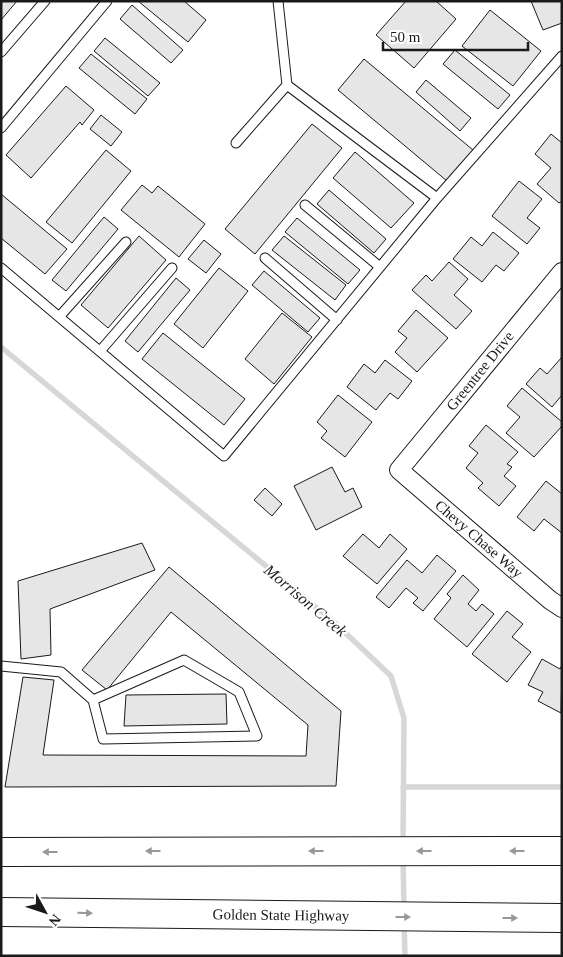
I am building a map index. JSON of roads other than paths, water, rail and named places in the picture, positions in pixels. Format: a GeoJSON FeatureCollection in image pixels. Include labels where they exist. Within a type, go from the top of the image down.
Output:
{"type":"FeatureCollection","features":[{"type":"Feature","properties":{"kind":"highway"},"geometry":{"type":"LineString","coordinates":[[1,852],[562,852]]}},
{"type":"Feature","properties":{"kind":"highway","name":"Golden State Highway"},"geometry":{"type":"LineString","coordinates":[[1,912],[562,918]]}},
{"type":"Feature","properties":{"kind":"street","name":"Greentree Drive"},"geometry":{"type":"LineString","coordinates":[[399,470],[562,272]]}},
{"type":"Feature","properties":{"kind":"street","name":"Chevy Chase Way"},"geometry":{"type":"LineString","coordinates":[[399,470],[550,600],[562,608]]}},
{"type":"Feature","properties":{"kind":"lane"},"geometry":{"type":"LineString","coordinates":[[1,52],[45,1]]}},
{"type":"Feature","properties":{"kind":"lane"},"geometry":{"type":"LineString","coordinates":[[1,128],[107,1]]}},
{"type":"Feature","properties":{"kind":"lane"},"geometry":{"type":"LineString","coordinates":[[278,1],[287,85],[437,198]]}},
{"type":"Feature","properties":{"kind":"lane"},"geometry":{"type":"LineString","coordinates":[[1,268],[101,350],[224,456],[437,198],[562,56]]}},
{"type":"Feature","properties":{"kind":"lane"},"geometry":{"type":"LineString","coordinates":[[236,143],[287,85]]}},
{"type":"Feature","properties":{"kind":"lane"},"geometry":{"type":"LineString","coordinates":[[305,205],[380,267]]}},
{"type":"Feature","properties":{"kind":"lane"},"geometry":{"type":"LineString","coordinates":[[59,317],[126,242]]}},
{"type":"Feature","properties":{"kind":"lane"},"geometry":{"type":"LineString","coordinates":[[265,258],[337,320]]}},
{"type":"Feature","properties":{"kind":"lane"},"geometry":{"type":"LineString","coordinates":[[101,350],[172,268]]}},
{"type":"Feature","properties":{"kind":"lane"},"geometry":{"type":"LineString","coordinates":[[1,666],[61,672],[93,700],[103,739],[257,736],[239,692],[184,660],[93,700]]}},
{"type":"Feature","properties":{"kind":"waterway","name":"Morrison Creek"},"geometry":{"type":"LineString","coordinates":[[1,347],[335,623],[391,676],[404,718],[403,844]]}},
{"type":"Feature","properties":{"kind":"waterway"},"geometry":{"type":"LineString","coordinates":[[403,787],[562,787]]}},
{"type":"Feature","properties":{"kind":"waterway","name":"Morrison Creek"},"geometry":{"type":"LineString","coordinates":[[403,858],[404,909]]}},
{"type":"Feature","properties":{"kind":"waterway","name":"Morrison Creek"},"geometry":{"type":"LineString","coordinates":[[404,923],[405,956]]}}]}
